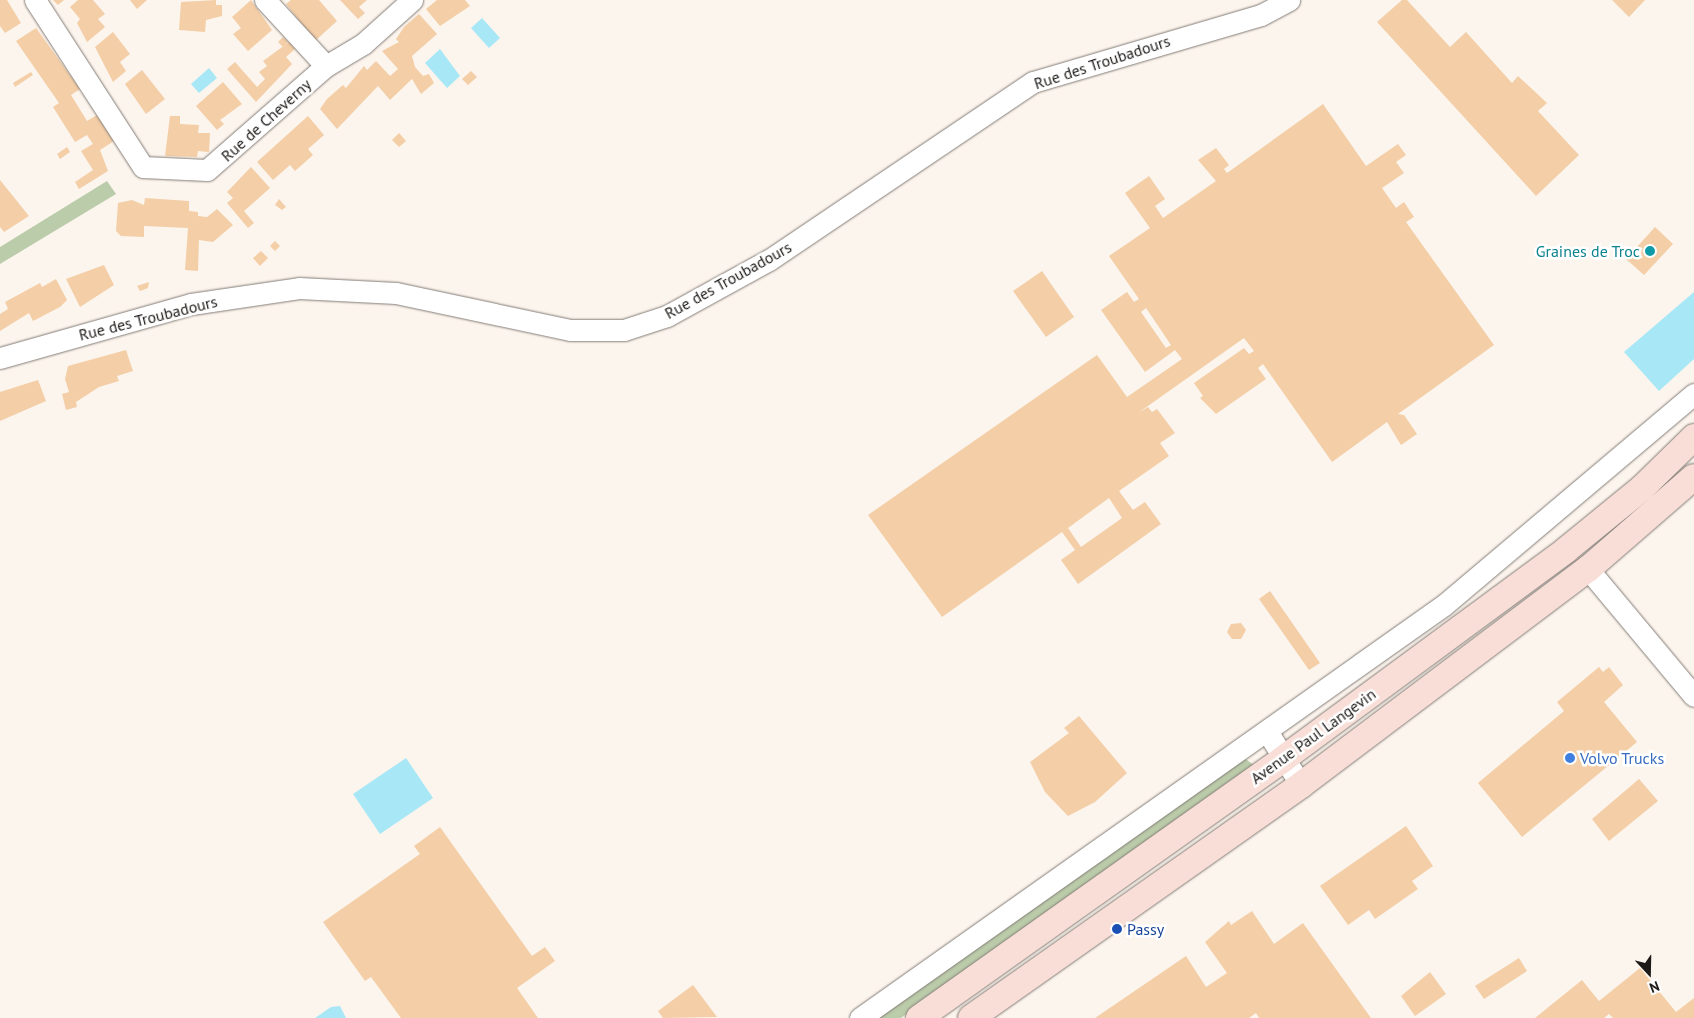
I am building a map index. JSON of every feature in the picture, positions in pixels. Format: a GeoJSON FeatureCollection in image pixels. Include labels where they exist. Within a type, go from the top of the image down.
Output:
{"type":"FeatureCollection","features":[{"type":"Feature","properties":{"kind":"main road","name":"Avenue Paul Langevin"},"geometry":{"type":"LineString","coordinates":[[919,1018],[1283,759],[1566,550],[1642,488],[1694,437]]}},
{"type":"Feature","properties":{"kind":"main road","name":"Avenue Paul Langevin"},"geometry":{"type":"LineString","coordinates":[[973,1017],[1300,785],[1588,569],[1694,477]]}},
{"type":"Feature","properties":{"kind":"street","name":"Rue de Cheverny"},"geometry":{"type":"LineString","coordinates":[[35,0],[144,167],[206,170],[215,166],[326,66],[363,44],[412,0]]}},
{"type":"Feature","properties":{"kind":"street"},"geometry":{"type":"LineString","coordinates":[[265,0],[326,66]]}},
{"type":"Feature","properties":{"kind":"street","name":"Rue des Troubadours"},"geometry":{"type":"LineString","coordinates":[[0,358],[191,304],[299,288],[396,293],[570,330],[624,330],[667,316],[769,260],[1033,82],[1261,16],[1289,0]]}},
{"type":"Feature","properties":{"kind":"street"},"geometry":{"type":"LineString","coordinates":[[860,1018],[1268,733],[1444,606],[1694,394]]}},
{"type":"Feature","properties":{"kind":"street"},"geometry":{"type":"LineString","coordinates":[[1588,569],[1694,696]]}},
{"type":"Feature","properties":{"kind":"street"},"geometry":{"type":"LineString","coordinates":[[1268,733],[1300,785]]}},
{"type":"Feature","properties":{"kind":"street"},"geometry":{"type":"LineString","coordinates":[[942,1001],[973,1017]]}},
{"type":"Feature","properties":{"kind":"green space"},"geometry":{"type":"Polygon","coordinates":[[[107,181],[116,194],[0,264],[0,247],[107,181]]]}},
{"type":"Feature","properties":{"kind":"green space"},"geometry":{"type":"Polygon","coordinates":[[[1244,758],[1254,765],[1250,773],[901,1018],[876,1018],[1244,758]]]}},
{"type":"Feature","properties":{"kind":"water"},"geometry":{"type":"Polygon","coordinates":[[[482,18],[500,38],[489,48],[471,28],[482,18]]]}},
{"type":"Feature","properties":{"kind":"water"},"geometry":{"type":"Polygon","coordinates":[[[440,49],[460,76],[447,88],[425,63],[440,49]]]}},
{"type":"Feature","properties":{"kind":"water"},"geometry":{"type":"Polygon","coordinates":[[[209,68],[217,78],[199,93],[191,84],[209,68]]]}},
{"type":"Feature","properties":{"kind":"water"},"geometry":{"type":"Polygon","coordinates":[[[1694,292],[1694,359],[1659,391],[1624,352],[1694,292]]]}},
{"type":"Feature","properties":{"kind":"water"},"geometry":{"type":"Polygon","coordinates":[[[406,758],[433,798],[380,834],[353,794],[406,758]]]}},
{"type":"Feature","properties":{"kind":"water"},"geometry":{"type":"Polygon","coordinates":[[[340,1006],[346,1018],[315,1018],[331,1007],[340,1006]]]}},
{"type":"Feature","properties":{"kind":"building"},"geometry":{"type":"Polygon","coordinates":[[[0,0],[7,0],[21,23],[5,33],[0,26],[0,0]]]}},
{"type":"Feature","properties":{"kind":"building"},"geometry":{"type":"Polygon","coordinates":[[[53,0],[64,0],[58,5],[53,0]]]}},
{"type":"Feature","properties":{"kind":"building"},"geometry":{"type":"Polygon","coordinates":[[[78,0],[93,0],[105,14],[98,19],[105,27],[87,42],[77,23],[80,19],[70,7],[78,0]]]}},
{"type":"Feature","properties":{"kind":"building"},"geometry":{"type":"Polygon","coordinates":[[[130,0],[147,0],[137,9],[130,0]]]}},
{"type":"Feature","properties":{"kind":"building"},"geometry":{"type":"Polygon","coordinates":[[[216,0],[216,5],[222,5],[222,16],[206,20],[205,32],[179,30],[181,2],[216,0]]]}},
{"type":"Feature","properties":{"kind":"building"},"geometry":{"type":"Polygon","coordinates":[[[251,0],[272,30],[248,51],[233,34],[241,28],[232,17],[251,0]]]}},
{"type":"Feature","properties":{"kind":"building"},"geometry":{"type":"Polygon","coordinates":[[[291,0],[319,0],[337,21],[315,41],[286,4],[291,0]]]}},
{"type":"Feature","properties":{"kind":"building"},"geometry":{"type":"Polygon","coordinates":[[[340,0],[367,0],[359,7],[365,13],[358,19],[340,0]]]}},
{"type":"Feature","properties":{"kind":"building"},"geometry":{"type":"Polygon","coordinates":[[[437,0],[465,0],[470,6],[440,26],[426,9],[437,0]]]}},
{"type":"Feature","properties":{"kind":"building"},"geometry":{"type":"Polygon","coordinates":[[[1402,0],[1407,0],[1450,47],[1466,32],[1512,83],[1518,76],[1547,103],[1538,111],[1579,155],[1536,196],[1377,22],[1402,0]]]}},
{"type":"Feature","properties":{"kind":"building"},"geometry":{"type":"Polygon","coordinates":[[[1612,0],[1645,0],[1629,17],[1612,0]]]}},
{"type":"Feature","properties":{"kind":"building"},"geometry":{"type":"Polygon","coordinates":[[[419,14],[437,34],[412,56],[415,67],[423,76],[429,74],[434,83],[421,94],[412,79],[390,100],[378,86],[337,129],[320,109],[327,99],[343,85],[346,88],[364,66],[367,70],[376,61],[390,76],[398,69],[382,51],[399,42],[396,39],[404,27],[419,14]]]}},
{"type":"Feature","properties":{"kind":"building"},"geometry":{"type":"Polygon","coordinates":[[[36,28],[80,89],[71,95],[87,121],[97,115],[114,141],[100,150],[108,171],[79,189],[75,182],[93,170],[81,151],[93,144],[87,135],[75,142],[53,107],[59,103],[16,41],[36,28]]]}},
{"type":"Feature","properties":{"kind":"building"},"geometry":{"type":"Polygon","coordinates":[[[113,32],[130,54],[120,62],[126,71],[113,82],[95,47],[113,32]]]}},
{"type":"Feature","properties":{"kind":"building"},"geometry":{"type":"Polygon","coordinates":[[[283,37],[288,42],[283,47],[278,42],[283,37]]]}},
{"type":"Feature","properties":{"kind":"building"},"geometry":{"type":"Polygon","coordinates":[[[289,42],[295,49],[286,57],[292,64],[256,102],[227,69],[235,62],[257,87],[265,79],[259,72],[267,66],[263,61],[289,42]]]}},
{"type":"Feature","properties":{"kind":"building"},"geometry":{"type":"Polygon","coordinates":[[[142,70],[165,99],[146,114],[125,84],[142,70]]]}},
{"type":"Feature","properties":{"kind":"building"},"geometry":{"type":"Polygon","coordinates":[[[471,71],[477,77],[468,85],[462,79],[471,71]]]}},
{"type":"Feature","properties":{"kind":"building"},"geometry":{"type":"Polygon","coordinates":[[[31,72],[33,75],[15,87],[13,83],[31,72]]]}},
{"type":"Feature","properties":{"kind":"building"},"geometry":{"type":"Polygon","coordinates":[[[223,82],[242,104],[220,120],[224,124],[217,130],[196,106],[223,82]]]}},
{"type":"Feature","properties":{"kind":"building"},"geometry":{"type":"Polygon","coordinates":[[[1323,104],[1366,166],[1398,144],[1406,155],[1396,162],[1404,173],[1382,188],[1396,208],[1404,202],[1414,217],[1406,222],[1494,345],[1398,414],[1404,415],[1417,434],[1401,445],[1387,422],[1332,462],[1263,364],[1258,368],[1266,379],[1216,414],[1200,398],[1203,396],[1194,383],[1244,348],[1249,354],[1254,351],[1244,338],[1138,413],[1148,407],[1152,412],[1157,409],[1175,433],[1160,443],[1169,456],[1119,491],[1133,510],[1145,502],[1161,524],[1078,584],[1061,560],[1075,550],[1062,532],[942,617],[868,515],[1097,355],[1127,397],[1182,359],[1175,350],[1145,372],[1101,310],[1127,292],[1134,302],[1139,299],[1109,256],[1150,228],[1125,193],[1149,176],[1165,199],[1155,206],[1163,218],[1216,181],[1198,160],[1216,148],[1229,165],[1224,169],[1227,173],[1323,104]],[[1146,308],[1141,312],[1166,348],[1171,345],[1146,308]],[[1109,498],[1068,528],[1081,547],[1122,518],[1109,498]]]}},
{"type":"Feature","properties":{"kind":"building"},"geometry":{"type":"Polygon","coordinates":[[[170,116],[180,116],[180,124],[199,125],[198,133],[210,133],[209,152],[198,151],[197,157],[165,156],[170,116]]]}},
{"type":"Feature","properties":{"kind":"building"},"geometry":{"type":"Polygon","coordinates":[[[308,116],[324,135],[308,149],[313,155],[295,171],[290,165],[273,180],[257,162],[308,116]]]}},
{"type":"Feature","properties":{"kind":"building"},"geometry":{"type":"Polygon","coordinates":[[[399,133],[406,141],[399,147],[392,140],[399,133]]]}},
{"type":"Feature","properties":{"kind":"building"},"geometry":{"type":"Polygon","coordinates":[[[67,147],[70,152],[60,159],[57,154],[67,147]]]}},
{"type":"Feature","properties":{"kind":"building"},"geometry":{"type":"Polygon","coordinates":[[[251,167],[270,188],[244,211],[254,223],[248,228],[227,203],[233,198],[227,192],[251,167]]]}},
{"type":"Feature","properties":{"kind":"building"},"geometry":{"type":"Polygon","coordinates":[[[0,180],[29,216],[4,232],[0,227],[0,180]]]}},
{"type":"Feature","properties":{"kind":"building"},"geometry":{"type":"Polygon","coordinates":[[[145,198],[189,201],[189,211],[198,212],[198,216],[207,217],[217,209],[233,225],[213,242],[199,240],[198,271],[185,270],[188,228],[144,226],[144,237],[121,236],[116,231],[118,203],[132,200],[144,205],[145,198]]]}},
{"type":"Feature","properties":{"kind":"building"},"geometry":{"type":"Polygon","coordinates":[[[279,199],[286,207],[282,210],[275,205],[279,199]]]}},
{"type":"Feature","properties":{"kind":"building","name":"Graines de Troc"},"geometry":{"type":"Polygon","coordinates":[[[1655,227],[1673,244],[1644,275],[1626,259],[1655,227]]]}},
{"type":"Feature","properties":{"kind":"building"},"geometry":{"type":"Polygon","coordinates":[[[275,241],[280,246],[275,251],[270,246],[275,241]]]}},
{"type":"Feature","properties":{"kind":"building"},"geometry":{"type":"Polygon","coordinates":[[[261,251],[268,258],[260,266],[253,258],[261,251]]]}},
{"type":"Feature","properties":{"kind":"building"},"geometry":{"type":"Polygon","coordinates":[[[104,265],[114,285],[80,307],[66,279],[104,265]]]}},
{"type":"Feature","properties":{"kind":"building"},"geometry":{"type":"Polygon","coordinates":[[[1042,271],[1074,317],[1046,337],[1013,291],[1042,271]]]}},
{"type":"Feature","properties":{"kind":"building"},"geometry":{"type":"Polygon","coordinates":[[[56,279],[67,300],[60,307],[33,321],[29,313],[0,331],[0,314],[8,309],[5,302],[40,283],[42,287],[56,279]]]}},
{"type":"Feature","properties":{"kind":"building"},"geometry":{"type":"Polygon","coordinates":[[[149,282],[148,288],[140,291],[137,286],[149,282]]]}},
{"type":"Feature","properties":{"kind":"building"},"geometry":{"type":"Polygon","coordinates":[[[126,350],[133,371],[117,376],[119,381],[99,387],[76,402],[77,407],[66,410],[62,394],[69,392],[65,379],[68,366],[126,350]]]}},
{"type":"Feature","properties":{"kind":"building"},"geometry":{"type":"Polygon","coordinates":[[[38,380],[46,401],[0,421],[0,392],[38,380]]]}},
{"type":"Feature","properties":{"kind":"building"},"geometry":{"type":"Polygon","coordinates":[[[1270,591],[1320,663],[1309,670],[1259,599],[1270,591]]]}},
{"type":"Feature","properties":{"kind":"building"},"geometry":{"type":"Polygon","coordinates":[[[1241,623],[1246,630],[1241,639],[1232,639],[1227,632],[1231,624],[1241,623]]]}},
{"type":"Feature","properties":{"kind":"building"},"geometry":{"type":"Polygon","coordinates":[[[1599,667],[1603,672],[1609,667],[1623,685],[1604,702],[1637,742],[1522,837],[1478,783],[1564,711],[1557,702],[1599,667]]]}},
{"type":"Feature","properties":{"kind":"building"},"geometry":{"type":"Polygon","coordinates":[[[1079,716],[1127,773],[1095,802],[1068,816],[1045,792],[1030,762],[1069,733],[1064,728],[1079,716]]]}},
{"type":"Feature","properties":{"kind":"building"},"geometry":{"type":"Polygon","coordinates":[[[1639,779],[1658,801],[1609,841],[1592,819],[1639,779]]]}},
{"type":"Feature","properties":{"kind":"building"},"geometry":{"type":"Polygon","coordinates":[[[1406,826],[1433,866],[1412,881],[1418,889],[1375,919],[1369,910],[1348,925],[1320,886],[1406,826]]]}},
{"type":"Feature","properties":{"kind":"building"},"geometry":{"type":"Polygon","coordinates":[[[440,827],[532,956],[545,947],[555,961],[517,988],[538,1018],[401,1018],[371,977],[365,981],[323,922],[420,854],[414,846],[440,827]]]}},
{"type":"Feature","properties":{"kind":"building"},"geometry":{"type":"Polygon","coordinates":[[[1252,911],[1274,944],[1303,923],[1371,1018],[1259,1018],[1256,1013],[1249,1018],[1095,1018],[1186,956],[1206,987],[1227,973],[1205,942],[1229,921],[1231,925],[1252,911]]]}},
{"type":"Feature","properties":{"kind":"building"},"geometry":{"type":"Polygon","coordinates":[[[1519,958],[1527,971],[1484,999],[1475,986],[1519,958]]]}},
{"type":"Feature","properties":{"kind":"building"},"geometry":{"type":"Polygon","coordinates":[[[1640,968],[1676,1012],[1694,998],[1694,1018],[1613,1018],[1609,1014],[1604,1018],[1535,1018],[1582,980],[1599,1001],[1640,968]]]}},
{"type":"Feature","properties":{"kind":"building"},"geometry":{"type":"Polygon","coordinates":[[[1430,972],[1446,994],[1415,1016],[1401,996],[1430,972]]]}},
{"type":"Feature","properties":{"kind":"building"},"geometry":{"type":"Polygon","coordinates":[[[693,985],[717,1017],[663,1018],[658,1011],[693,985]]]}},
{"type":"Feature","properties":{"kind":"place","name":"Graines de Troc"},"geometry":{"type":"Point","coordinates":[1650,251]}},
{"type":"Feature","properties":{"kind":"place","name":"Volvo Trucks"},"geometry":{"type":"Point","coordinates":[1570,758]}},
{"type":"Feature","properties":{"kind":"place","name":"Passy"},"geometry":{"type":"Point","coordinates":[1117,929]}}]}
